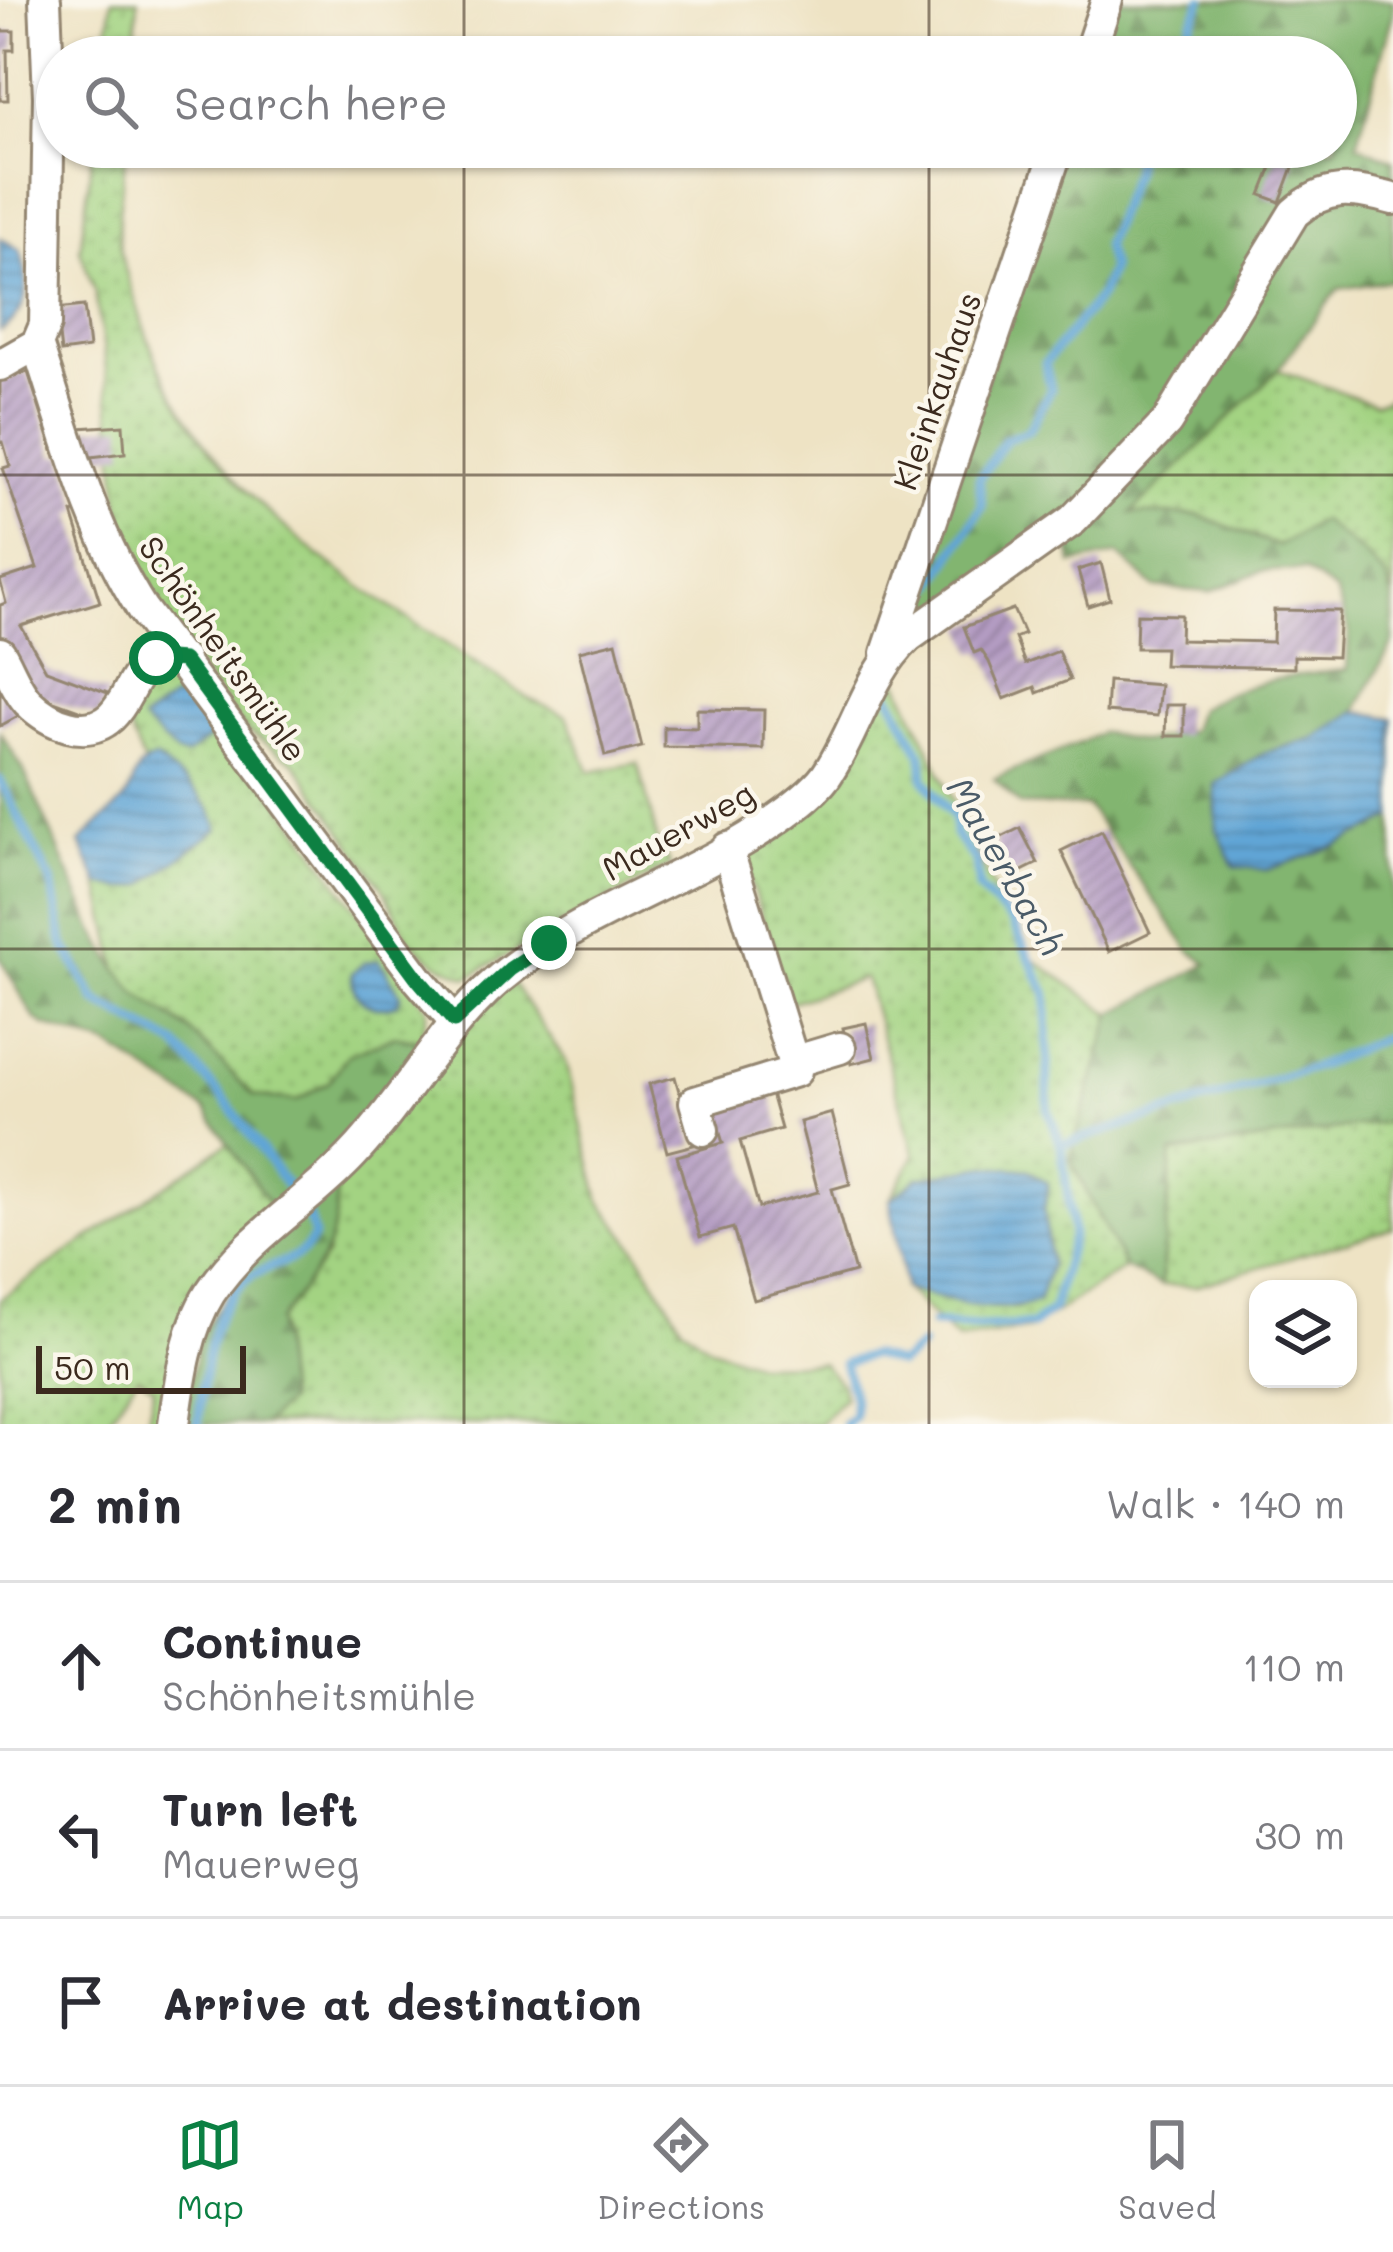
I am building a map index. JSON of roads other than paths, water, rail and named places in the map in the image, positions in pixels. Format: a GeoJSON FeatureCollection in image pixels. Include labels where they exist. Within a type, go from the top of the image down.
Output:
{"type":"FeatureCollection","features":[{"type":"Feature","properties":{"kind":"street","name":"Schönheitsmühle"},"geometry":{"type":"LineString","coordinates":[[45,0],[49,36]]}},
{"type":"Feature","properties":{"kind":"street"},"geometry":{"type":"LineString","coordinates":[[1095,36],[1107,0]]}},
{"type":"Feature","properties":{"kind":"street","name":"Schönheitsmühle"},"geometry":{"type":"LineString","coordinates":[[48,168],[45,325],[37,344],[93,518],[113,564],[404,961],[454,1021]]}},
{"type":"Feature","properties":{"kind":"street","name":"Kleinkauhaus"},"geometry":{"type":"LineString","coordinates":[[886,658],[1051,168]]}},
{"type":"Feature","properties":{"kind":"street","name":"Mauerweg"},"geometry":{"type":"LineString","coordinates":[[174,1424],[188,1347],[210,1293],[249,1247],[354,1154],[454,1021],[510,969],[549,943],[777,819],[828,775],[886,658],[908,637],[1073,520],[1167,422],[1294,213],[1314,195],[1334,190],[1393,199]]}},
{"type":"Feature","properties":{"kind":"street"},"geometry":{"type":"LineString","coordinates":[[0,365],[37,344]]}},
{"type":"Feature","properties":{"kind":"street"},"geometry":{"type":"LineString","coordinates":[[0,653],[30,704],[68,727],[95,728],[114,714],[132,680],[156,658],[183,660]]}},
{"type":"Feature","properties":{"kind":"street"},"geometry":{"type":"LineString","coordinates":[[703,1130],[694,1102],[796,1071],[727,848]]}},
{"type":"Feature","properties":{"kind":"street"},"geometry":{"type":"LineString","coordinates":[[793,1062],[840,1048]]}},
{"type":"Feature","properties":{"kind":"water"},"geometry":{"type":"Polygon","coordinates":[[[0,238],[20,250],[26,285],[18,315],[0,331],[0,238]]]}},
{"type":"Feature","properties":{"kind":"water"},"geometry":{"type":"Polygon","coordinates":[[[172,699],[180,699],[211,726],[212,736],[186,756],[177,754],[142,721],[172,699]]]}},
{"type":"Feature","properties":{"kind":"water"},"geometry":{"type":"Polygon","coordinates":[[[1356,711],[1393,718],[1393,818],[1335,846],[1267,870],[1234,866],[1217,830],[1215,784],[1264,753],[1315,738],[1356,711]]]}},
{"type":"Feature","properties":{"kind":"water"},"geometry":{"type":"Polygon","coordinates":[[[155,758],[201,798],[218,829],[144,885],[123,889],[99,884],[80,843],[127,796],[141,767],[155,758]]]}},
{"type":"Feature","properties":{"kind":"water"},"geometry":{"type":"Polygon","coordinates":[[[379,960],[401,995],[397,1004],[372,1006],[355,991],[352,973],[364,963],[379,960]]]}},
{"type":"Feature","properties":{"kind":"water"},"geometry":{"type":"Polygon","coordinates":[[[987,1166],[1029,1170],[1048,1183],[1044,1210],[1050,1265],[1038,1302],[989,1307],[905,1289],[890,1200],[918,1178],[987,1166]]]}},
{"type":"Feature","properties":{"kind":"waterway","name":"Mauerbach"},"geometry":{"type":"LineString","coordinates":[[1186,36],[1202,0]]}},
{"type":"Feature","properties":{"kind":"waterway","name":"Mauerbach"},"geometry":{"type":"LineString","coordinates":[[917,603],[982,506],[979,479],[1005,440],[1028,431],[1051,389],[1045,363],[1100,296],[1111,268],[1105,245],[1134,168]]}},
{"type":"Feature","properties":{"kind":"waterway","name":"Mauerbach"},"geometry":{"type":"LineString","coordinates":[[888,691],[922,755],[924,779],[954,818],[955,834],[976,862],[979,889],[1012,922],[1047,994],[1048,1110],[1061,1145]]}},
{"type":"Feature","properties":{"kind":"waterway"},"geometry":{"type":"LineString","coordinates":[[0,780],[52,883],[63,943],[96,1001],[175,1044],[225,1100],[308,1215],[314,1236],[302,1252],[252,1276],[225,1304],[210,1342],[198,1424]]}},
{"type":"Feature","properties":{"kind":"waterway"},"geometry":{"type":"LineString","coordinates":[[933,1324],[1033,1325],[1053,1309],[1073,1233],[1061,1145],[1318,1066],[1393,1034]]}},
{"type":"Feature","properties":{"kind":"waterway"},"geometry":{"type":"LineString","coordinates":[[844,1424],[854,1415],[844,1363],[871,1355],[899,1364],[922,1346]]}}]}
